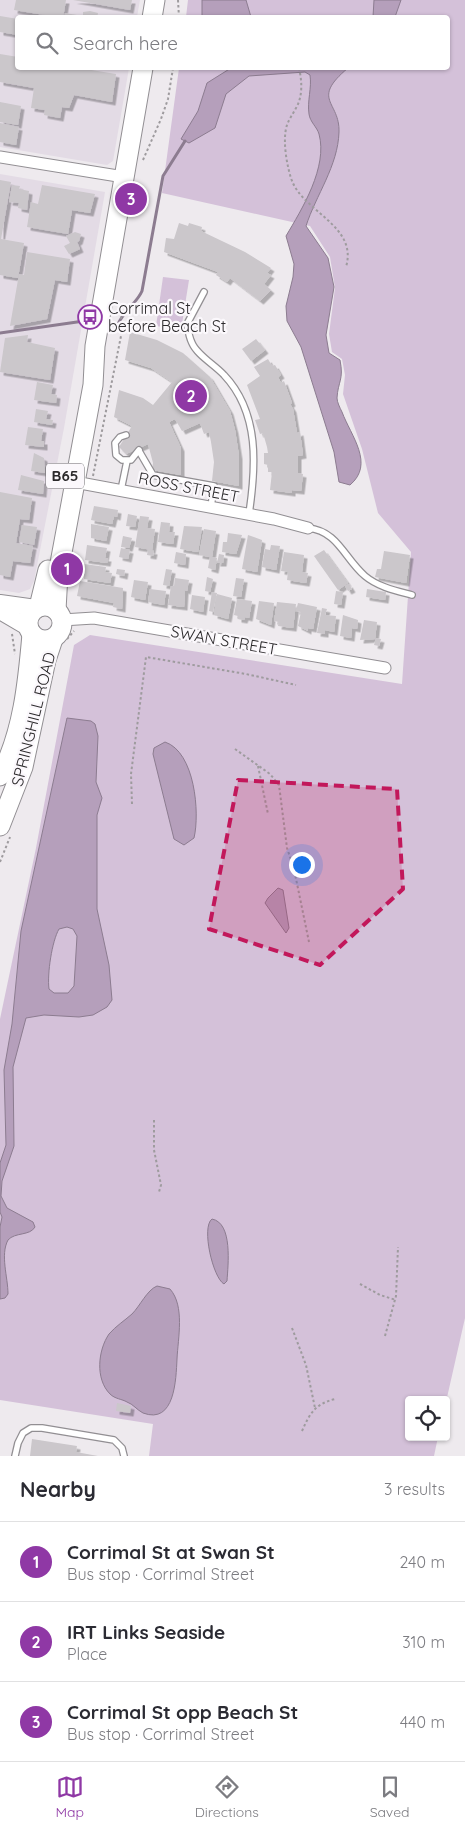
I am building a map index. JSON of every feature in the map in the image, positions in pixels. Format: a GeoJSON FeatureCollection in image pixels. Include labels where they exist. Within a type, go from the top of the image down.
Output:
{"type":"FeatureCollection","features":[{"type":"Feature","properties":{"kind":"main road"},"geometry":{"type":"LineString","coordinates":[[152,15],[155,0]]}},
{"type":"Feature","properties":{"kind":"main road","name":"B65"},"geometry":{"type":"LineString","coordinates":[[53,639],[62,629],[48,611],[44,589],[93,385],[95,346],[143,70]]}},
{"type":"Feature","properties":{"kind":"main road","name":"B65"},"geometry":{"type":"LineString","coordinates":[[24,631],[29,617],[48,611]]}},
{"type":"Feature","properties":{"kind":"main road"},"geometry":{"type":"LineString","coordinates":[[24,631],[42,640],[53,639]]}},
{"type":"Feature","properties":{"kind":"main road","name":"SPRINGHILL ROAD"},"geometry":{"type":"LineString","coordinates":[[0,776],[17,730],[27,684],[24,631]]}},
{"type":"Feature","properties":{"kind":"main road","name":"SPRINGHILL ROAD"},"geometry":{"type":"LineString","coordinates":[[0,826],[23,767],[46,660],[53,639]]}},
{"type":"Feature","properties":{"kind":"street"},"geometry":{"type":"LineString","coordinates":[[0,157],[124,178]]}},
{"type":"Feature","properties":{"kind":"street","name":"ROSS STREET"},"geometry":{"type":"LineString","coordinates":[[70,481],[249,514],[308,528]]}},
{"type":"Feature","properties":{"kind":"street","name":"SWAN STREET"},"geometry":{"type":"LineString","coordinates":[[0,603],[385,668]]}},
{"type":"Feature","properties":{"kind":"street"},"geometry":{"type":"LineString","coordinates":[[0,612],[24,631]]}},
{"type":"Feature","properties":{"kind":"lane"},"geometry":{"type":"LineString","coordinates":[[204,292],[186,324],[192,345],[226,376],[237,392],[245,410],[254,447],[255,470],[249,514]]}},
{"type":"Feature","properties":{"kind":"lane"},"geometry":{"type":"LineString","coordinates":[[126,436],[117,439],[113,447],[119,458],[127,461],[134,458],[139,450],[152,475],[214,486],[211,507]]}},
{"type":"Feature","properties":{"kind":"lane"},"geometry":{"type":"LineString","coordinates":[[121,490],[127,461]]}},
{"type":"Feature","properties":{"kind":"lane"},"geometry":{"type":"LineString","coordinates":[[308,528],[319,529],[330,535],[366,577],[394,590],[412,595]]}},
{"type":"Feature","properties":{"kind":"lane"},"geometry":{"type":"LineString","coordinates":[[15,1456],[23,1433],[36,1427],[114,1440],[122,1448],[124,1456]]}},
{"type":"Feature","properties":{"kind":"path"},"geometry":{"type":"LineString","coordinates":[[178,0],[179,15]]}},
{"type":"Feature","properties":{"kind":"path"},"geometry":{"type":"LineString","coordinates":[[142,162],[168,100],[173,70]]}},
{"type":"Feature","properties":{"kind":"path"},"geometry":{"type":"LineString","coordinates":[[299,70],[300,101],[288,120],[285,134],[290,174],[302,196],[336,229],[343,240],[348,251],[346,267]]}},
{"type":"Feature","properties":{"kind":"path"},"geometry":{"type":"LineString","coordinates":[[117,300],[122,322]]}},
{"type":"Feature","properties":{"kind":"path"},"geometry":{"type":"LineString","coordinates":[[21,656],[13,650],[24,631]]}},
{"type":"Feature","properties":{"kind":"path"},"geometry":{"type":"LineString","coordinates":[[132,804],[131,774],[146,657],[246,674],[296,685]]}},
{"type":"Feature","properties":{"kind":"path"},"geometry":{"type":"LineString","coordinates":[[234,749],[270,774],[279,786],[287,848],[294,869],[309,942]]}},
{"type":"Feature","properties":{"kind":"path"},"geometry":{"type":"LineString","coordinates":[[258,766],[268,814]]}},
{"type":"Feature","properties":{"kind":"path"},"geometry":{"type":"LineString","coordinates":[[154,1120],[154,1158],[162,1185],[159,1192]]}},
{"type":"Feature","properties":{"kind":"path"},"geometry":{"type":"LineString","coordinates":[[386,1336],[396,1300],[398,1247]]}},
{"type":"Feature","properties":{"kind":"path"},"geometry":{"type":"LineString","coordinates":[[360,1284],[380,1295],[396,1300]]}},
{"type":"Feature","properties":{"kind":"path"},"geometry":{"type":"LineString","coordinates":[[292,1328],[306,1365],[315,1408]]}},
{"type":"Feature","properties":{"kind":"path"},"geometry":{"type":"LineString","coordinates":[[302,1431],[315,1408],[335,1400]]}},
{"type":"Feature","properties":{"kind":"highlighted area"},"geometry":{"type":"Polygon","coordinates":[[[238,780],[397,789],[403,889],[320,965],[209,929],[238,780]]]}},
{"type":"Feature","properties":{"kind":"shaded area"},"geometry":{"type":"Polygon","coordinates":[[[0,0],[140,0],[137,15],[15,15],[15,70],[129,70],[113,161],[107,165],[0,147],[0,0]]]}},
{"type":"Feature","properties":{"kind":"shaded area"},"geometry":{"type":"Polygon","coordinates":[[[188,0],[465,0],[465,1318],[447,1396],[405,1396],[405,1441],[437,1441],[434,1456],[149,1456],[153,1424],[0,1400],[0,1019],[36,848],[74,645],[90,635],[402,684],[411,552],[378,513],[362,449],[343,394],[345,375],[342,359],[332,352],[329,334],[335,288],[330,257],[310,226],[162,193],[179,70],[450,70],[450,15],[186,15],[188,0]]]}},
{"type":"Feature","properties":{"kind":"shaded area"},"geometry":{"type":"Polygon","coordinates":[[[202,0],[246,0],[250,15],[202,15],[202,0]]]}},
{"type":"Feature","properties":{"kind":"shaded area"},"geometry":{"type":"Polygon","coordinates":[[[374,0],[401,0],[396,15],[373,15],[374,0]]]}},
{"type":"Feature","properties":{"kind":"shaded area"},"geometry":{"type":"Polygon","coordinates":[[[228,70],[346,70],[331,87],[329,94],[338,122],[339,132],[335,157],[306,226],[328,258],[334,287],[326,335],[329,353],[340,360],[341,372],[337,398],[361,459],[361,468],[357,477],[350,485],[339,482],[334,452],[301,347],[287,321],[286,306],[294,264],[286,236],[306,201],[317,174],[320,160],[319,134],[309,114],[310,75],[305,72],[249,76],[226,94],[215,128],[189,143],[181,139],[198,111],[207,83],[228,70]]]}},
{"type":"Feature","properties":{"kind":"shaded area"},"geometry":{"type":"Polygon","coordinates":[[[0,174],[105,192],[64,428],[34,581],[30,589],[19,593],[0,590],[0,174]]]}},
{"type":"Feature","properties":{"kind":"shaded area"},"geometry":{"type":"Polygon","coordinates":[[[163,277],[189,280],[181,330],[156,326],[163,277]]]}},
{"type":"Feature","properties":{"kind":"shaded area"},"geometry":{"type":"Polygon","coordinates":[[[67,718],[91,721],[95,724],[98,736],[96,782],[102,798],[97,815],[97,909],[109,965],[112,1000],[107,1007],[93,1015],[79,1017],[44,1015],[26,1018],[13,1067],[14,1146],[2,1181],[1,1196],[7,1208],[33,1222],[35,1227],[30,1232],[14,1236],[8,1240],[4,1259],[8,1294],[5,1298],[0,1299],[0,1227],[2,1217],[0,1212],[0,1163],[6,1145],[4,1070],[12,1024],[21,931],[67,718]],[[67,927],[59,929],[56,934],[49,975],[49,989],[54,993],[68,993],[74,986],[77,936],[73,929],[67,927]]]}},
{"type":"Feature","properties":{"kind":"shaded area"},"geometry":{"type":"Polygon","coordinates":[[[165,742],[175,748],[183,758],[193,784],[196,827],[194,838],[184,845],[174,839],[153,754],[154,748],[165,742]]]}},
{"type":"Feature","properties":{"kind":"shaded area"},"geometry":{"type":"Polygon","coordinates":[[[278,888],[283,890],[289,928],[286,933],[265,903],[278,888]]]}},
{"type":"Feature","properties":{"kind":"shaded area"},"geometry":{"type":"Polygon","coordinates":[[[212,1219],[219,1222],[223,1228],[228,1246],[227,1281],[224,1284],[212,1263],[208,1242],[209,1224],[212,1219]]]}},
{"type":"Feature","properties":{"kind":"shaded area"},"geometry":{"type":"Polygon","coordinates":[[[157,1286],[170,1289],[175,1296],[180,1322],[176,1378],[172,1398],[162,1412],[154,1415],[143,1413],[129,1403],[110,1394],[102,1381],[100,1364],[102,1348],[109,1334],[132,1314],[153,1288],[157,1286]]]}},
{"type":"Feature","properties":{"kind":"building"},"geometry":{"type":"Polygon","coordinates":[[[16,0],[66,0],[64,15],[45,15],[14,10],[16,0]]]}},
{"type":"Feature","properties":{"kind":"building"},"geometry":{"type":"Polygon","coordinates":[[[73,0],[132,0],[130,10],[73,0]]]}},
{"type":"Feature","properties":{"kind":"building"},"geometry":{"type":"Polygon","coordinates":[[[83,12],[98,13],[98,15],[83,15],[83,12]]]}},
{"type":"Feature","properties":{"kind":"building"},"geometry":{"type":"Polygon","coordinates":[[[0,16],[15,18],[15,34],[0,32],[0,16]]]}},
{"type":"Feature","properties":{"kind":"building"},"geometry":{"type":"Polygon","coordinates":[[[0,54],[15,56],[15,70],[91,70],[116,74],[112,102],[74,95],[69,108],[62,107],[60,118],[44,115],[45,110],[31,108],[34,88],[0,82],[0,54]]]}},
{"type":"Feature","properties":{"kind":"building"},"geometry":{"type":"Polygon","coordinates":[[[0,102],[21,106],[18,125],[0,122],[0,102]]]}},
{"type":"Feature","properties":{"kind":"building"},"geometry":{"type":"Polygon","coordinates":[[[0,123],[19,127],[16,145],[0,142],[0,123]]]}},
{"type":"Feature","properties":{"kind":"building"},"geometry":{"type":"Polygon","coordinates":[[[0,180],[11,182],[1,239],[24,243],[18,278],[0,275],[0,180]]]}},
{"type":"Feature","properties":{"kind":"building"},"geometry":{"type":"Polygon","coordinates":[[[12,185],[20,186],[19,189],[29,191],[27,210],[18,208],[19,203],[9,202],[12,185]]]}},
{"type":"Feature","properties":{"kind":"building"},"geometry":{"type":"Polygon","coordinates":[[[42,185],[95,194],[90,213],[72,210],[68,234],[27,227],[31,202],[38,204],[42,185]]]}},
{"type":"Feature","properties":{"kind":"building"},"geometry":{"type":"Polygon","coordinates":[[[179,223],[188,226],[189,223],[202,227],[201,231],[245,252],[271,268],[267,273],[271,275],[264,284],[271,290],[260,301],[230,278],[227,282],[216,275],[218,272],[164,252],[166,238],[174,239],[179,223]]]}},
{"type":"Feature","properties":{"kind":"building"},"geometry":{"type":"Polygon","coordinates":[[[75,232],[81,234],[77,242],[80,249],[69,254],[64,246],[70,243],[66,236],[75,232]]]}},
{"type":"Feature","properties":{"kind":"building"},"geometry":{"type":"Polygon","coordinates":[[[27,252],[70,259],[67,282],[55,280],[47,319],[10,326],[19,274],[24,275],[27,252]]]}},
{"type":"Feature","properties":{"kind":"building"},"geometry":{"type":"Polygon","coordinates":[[[130,332],[157,340],[183,353],[210,377],[230,411],[239,456],[239,486],[212,481],[214,462],[209,432],[204,434],[200,423],[182,431],[175,419],[169,422],[181,448],[181,475],[152,470],[153,463],[148,444],[126,454],[119,447],[132,426],[114,417],[119,390],[143,398],[153,405],[172,382],[151,368],[125,360],[130,332]]]}},
{"type":"Feature","properties":{"kind":"building"},"geometry":{"type":"Polygon","coordinates":[[[28,335],[27,342],[55,348],[50,380],[0,372],[5,338],[28,335]]]}},
{"type":"Feature","properties":{"kind":"building"},"geometry":{"type":"Polygon","coordinates":[[[256,339],[265,350],[251,361],[242,349],[256,339]]]}},
{"type":"Feature","properties":{"kind":"building"},"geometry":{"type":"Polygon","coordinates":[[[268,359],[272,366],[275,365],[281,375],[278,377],[281,383],[284,381],[292,403],[290,404],[293,409],[297,433],[300,432],[303,455],[298,456],[298,473],[303,474],[301,491],[292,490],[292,493],[270,490],[272,472],[268,472],[268,465],[264,464],[264,453],[268,453],[267,447],[263,433],[260,434],[255,420],[260,419],[247,385],[260,376],[254,367],[268,359]]]}},
{"type":"Feature","properties":{"kind":"building"},"geometry":{"type":"Polygon","coordinates":[[[37,382],[53,385],[51,394],[57,395],[56,403],[34,400],[37,382]]]}},
{"type":"Feature","properties":{"kind":"building"},"geometry":{"type":"Polygon","coordinates":[[[36,409],[48,411],[46,419],[53,420],[52,425],[34,422],[36,409]]]}},
{"type":"Feature","properties":{"kind":"building"},"geometry":{"type":"Polygon","coordinates":[[[28,427],[43,429],[41,441],[44,441],[44,447],[25,445],[28,427]]]}},
{"type":"Feature","properties":{"kind":"building"},"geometry":{"type":"Polygon","coordinates":[[[34,453],[44,458],[45,473],[31,471],[34,453]]]}},
{"type":"Feature","properties":{"kind":"building"},"geometry":{"type":"Polygon","coordinates":[[[21,475],[44,481],[43,494],[18,490],[21,475]]]}},
{"type":"Feature","properties":{"kind":"building"},"geometry":{"type":"Polygon","coordinates":[[[0,492],[32,498],[29,520],[20,519],[16,543],[33,546],[30,563],[13,561],[10,577],[0,575],[0,492]]]}},
{"type":"Feature","properties":{"kind":"building"},"geometry":{"type":"Polygon","coordinates":[[[94,506],[118,510],[117,517],[114,516],[112,524],[91,520],[94,506]]]}},
{"type":"Feature","properties":{"kind":"building"},"geometry":{"type":"Polygon","coordinates":[[[128,514],[137,516],[135,527],[126,526],[128,514]]]}},
{"type":"Feature","properties":{"kind":"building"},"geometry":{"type":"Polygon","coordinates":[[[140,516],[149,517],[147,528],[155,529],[152,550],[135,547],[140,516]]]}},
{"type":"Feature","properties":{"kind":"building"},"geometry":{"type":"Polygon","coordinates":[[[161,522],[170,523],[169,532],[175,532],[173,544],[158,542],[161,522]]]}},
{"type":"Feature","properties":{"kind":"building"},"geometry":{"type":"Polygon","coordinates":[[[91,524],[109,527],[106,541],[91,538],[91,524]]]}},
{"type":"Feature","properties":{"kind":"building"},"geometry":{"type":"Polygon","coordinates":[[[22,525],[37,527],[34,545],[19,542],[22,525]]]}},
{"type":"Feature","properties":{"kind":"building"},"geometry":{"type":"Polygon","coordinates":[[[184,526],[202,527],[198,552],[180,549],[184,526]]]}},
{"type":"Feature","properties":{"kind":"building"},"geometry":{"type":"Polygon","coordinates":[[[204,529],[216,531],[212,557],[217,558],[215,570],[208,568],[210,557],[199,555],[204,529]]]}},
{"type":"Feature","properties":{"kind":"building"},"geometry":{"type":"Polygon","coordinates":[[[228,533],[242,535],[236,554],[222,552],[223,542],[227,542],[228,533]]]}},
{"type":"Feature","properties":{"kind":"building"},"geometry":{"type":"Polygon","coordinates":[[[248,535],[262,540],[257,572],[242,569],[248,535]]]}},
{"type":"Feature","properties":{"kind":"building"},"geometry":{"type":"Polygon","coordinates":[[[123,536],[132,538],[129,548],[121,547],[123,536]]]}},
{"type":"Feature","properties":{"kind":"building"},"geometry":{"type":"Polygon","coordinates":[[[87,545],[107,548],[105,558],[108,558],[107,563],[85,560],[87,545]]]}},
{"type":"Feature","properties":{"kind":"building"},"geometry":{"type":"Polygon","coordinates":[[[271,545],[280,546],[276,570],[262,567],[265,549],[270,550],[271,545]]]}},
{"type":"Feature","properties":{"kind":"building"},"geometry":{"type":"Polygon","coordinates":[[[121,548],[130,550],[128,559],[119,557],[121,548]]]}},
{"type":"Feature","properties":{"kind":"building"},"geometry":{"type":"Polygon","coordinates":[[[148,550],[154,551],[153,556],[147,555],[148,550]]]}},
{"type":"Feature","properties":{"kind":"building"},"geometry":{"type":"Polygon","coordinates":[[[324,550],[348,583],[338,590],[314,556],[324,550]]]}},
{"type":"Feature","properties":{"kind":"building"},"geometry":{"type":"Polygon","coordinates":[[[384,551],[410,555],[406,583],[375,577],[377,569],[381,569],[384,551]]]}},
{"type":"Feature","properties":{"kind":"building"},"geometry":{"type":"Polygon","coordinates":[[[176,552],[186,554],[185,565],[174,563],[176,552]]]}},
{"type":"Feature","properties":{"kind":"building"},"geometry":{"type":"Polygon","coordinates":[[[284,552],[304,555],[302,572],[308,573],[306,583],[287,580],[288,572],[281,571],[284,552]]]}},
{"type":"Feature","properties":{"kind":"building"},"geometry":{"type":"Polygon","coordinates":[[[219,554],[224,555],[223,563],[217,563],[219,554]]]}},
{"type":"Feature","properties":{"kind":"building"},"geometry":{"type":"Polygon","coordinates":[[[84,564],[106,567],[105,572],[112,573],[110,583],[84,579],[84,564]]]}},
{"type":"Feature","properties":{"kind":"building"},"geometry":{"type":"Polygon","coordinates":[[[117,569],[125,570],[124,576],[116,574],[117,569]]]}},
{"type":"Feature","properties":{"kind":"building"},"geometry":{"type":"Polygon","coordinates":[[[166,569],[172,570],[169,586],[163,585],[166,569]]]}},
{"type":"Feature","properties":{"kind":"building"},"geometry":{"type":"Polygon","coordinates":[[[207,577],[213,579],[210,592],[205,591],[207,577]]]}},
{"type":"Feature","properties":{"kind":"building"},"geometry":{"type":"Polygon","coordinates":[[[175,578],[189,580],[187,591],[185,590],[184,607],[168,605],[171,586],[174,586],[175,578]]]}},
{"type":"Feature","properties":{"kind":"building"},"geometry":{"type":"Polygon","coordinates":[[[236,578],[244,579],[241,597],[233,596],[236,578]]]}},
{"type":"Feature","properties":{"kind":"building"},"geometry":{"type":"Polygon","coordinates":[[[134,580],[148,582],[145,600],[131,597],[134,580]]]}},
{"type":"Feature","properties":{"kind":"building"},"geometry":{"type":"Polygon","coordinates":[[[80,581],[123,588],[122,609],[113,607],[114,603],[77,596],[80,581]]]}},
{"type":"Feature","properties":{"kind":"building"},"geometry":{"type":"Polygon","coordinates":[[[349,584],[352,589],[348,591],[345,586],[349,584]]]}},
{"type":"Feature","properties":{"kind":"building"},"geometry":{"type":"Polygon","coordinates":[[[150,589],[166,591],[164,605],[148,602],[150,589]]]}},
{"type":"Feature","properties":{"kind":"building"},"geometry":{"type":"Polygon","coordinates":[[[367,589],[386,592],[385,600],[366,597],[367,589]]]}},
{"type":"Feature","properties":{"kind":"building"},"geometry":{"type":"Polygon","coordinates":[[[336,591],[343,592],[341,605],[334,604],[336,591]]]}},
{"type":"Feature","properties":{"kind":"building"},"geometry":{"type":"Polygon","coordinates":[[[212,592],[217,593],[213,612],[209,611],[212,592]]]}},
{"type":"Feature","properties":{"kind":"building"},"geometry":{"type":"Polygon","coordinates":[[[217,594],[232,598],[228,619],[214,615],[217,594]]]}},
{"type":"Feature","properties":{"kind":"building"},"geometry":{"type":"Polygon","coordinates":[[[192,595],[205,597],[203,612],[190,609],[192,595]]]}},
{"type":"Feature","properties":{"kind":"building"},"geometry":{"type":"Polygon","coordinates":[[[237,599],[252,601],[249,618],[245,617],[244,620],[238,619],[238,616],[234,615],[237,599]]]}},
{"type":"Feature","properties":{"kind":"building"},"geometry":{"type":"Polygon","coordinates":[[[259,601],[274,603],[271,625],[256,619],[259,601]]]}},
{"type":"Feature","properties":{"kind":"building"},"geometry":{"type":"Polygon","coordinates":[[[277,602],[296,604],[293,628],[278,626],[279,622],[274,621],[277,602]]]}},
{"type":"Feature","properties":{"kind":"building"},"geometry":{"type":"Polygon","coordinates":[[[298,603],[317,607],[313,629],[308,628],[308,631],[298,626],[301,612],[296,611],[298,603]]]}},
{"type":"Feature","properties":{"kind":"building"},"geometry":{"type":"Polygon","coordinates":[[[322,608],[327,609],[325,615],[336,616],[334,632],[325,630],[325,634],[317,633],[322,608]]]}},
{"type":"Feature","properties":{"kind":"building"},"geometry":{"type":"Polygon","coordinates":[[[343,615],[358,620],[357,629],[352,628],[351,638],[340,636],[343,615]]]}},
{"type":"Feature","properties":{"kind":"building"},"geometry":{"type":"Polygon","coordinates":[[[364,620],[377,622],[375,639],[360,640],[364,620]]]}},
{"type":"Feature","properties":{"kind":"building"},"geometry":{"type":"Polygon","coordinates":[[[376,638],[381,639],[379,646],[374,645],[376,638]]]}},
{"type":"Feature","properties":{"kind":"building"},"geometry":{"type":"Polygon","coordinates":[[[117,1403],[131,1406],[130,1413],[116,1411],[117,1403]]]}},
{"type":"Feature","properties":{"kind":"building"},"geometry":{"type":"Polygon","coordinates":[[[32,1439],[77,1446],[76,1452],[98,1456],[30,1456],[32,1439]]]}},
{"type":"Feature","properties":{"kind":"waterway"},"geometry":{"type":"LineString","coordinates":[[112,325],[118,324],[142,291],[163,176],[185,141]]}},
{"type":"Feature","properties":{"kind":"waterway"},"geometry":{"type":"LineString","coordinates":[[0,333],[84,321]]}},
{"type":"Feature","properties":{"kind":"place","name":"Corrimal St opp Beach St"},"geometry":{"type":"Point","coordinates":[131,199]}},
{"type":"Feature","properties":{"kind":"place","name":"Corrimal St before Beach St"},"geometry":{"type":"Point","coordinates":[90,317]}},
{"type":"Feature","properties":{"kind":"place","name":"IRT Links Seaside"},"geometry":{"type":"Point","coordinates":[191,396]}},
{"type":"Feature","properties":{"kind":"place","name":"Corrimal St at Swan St"},"geometry":{"type":"Point","coordinates":[67,569]}}]}
